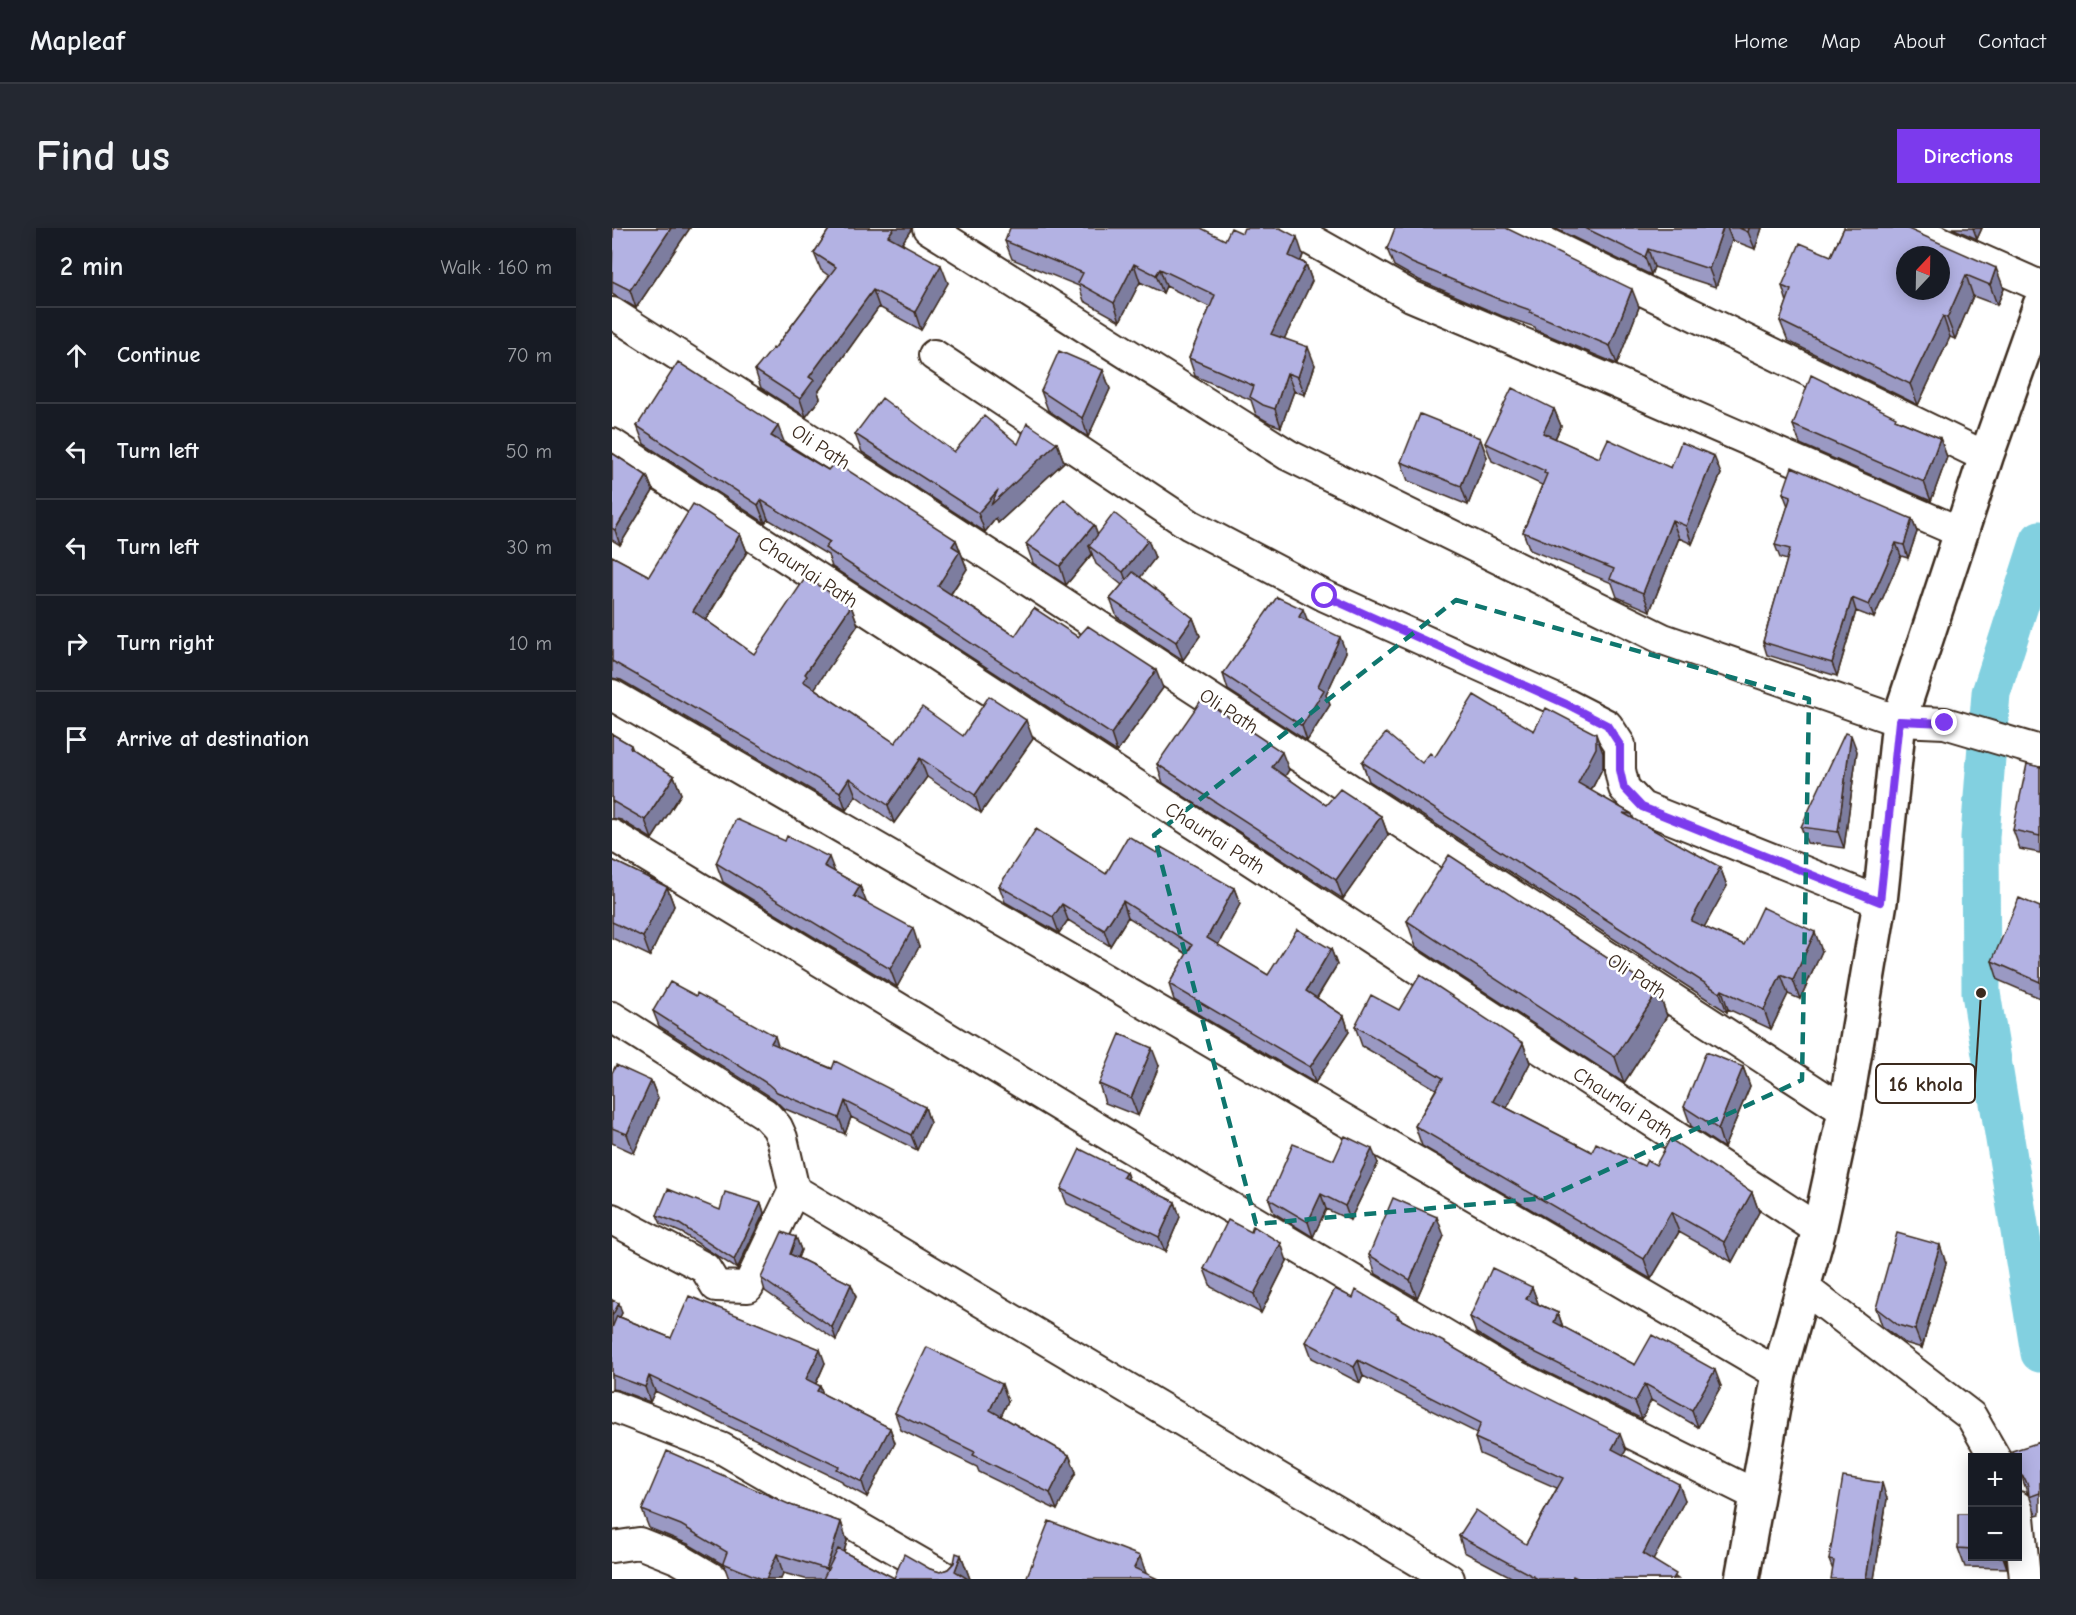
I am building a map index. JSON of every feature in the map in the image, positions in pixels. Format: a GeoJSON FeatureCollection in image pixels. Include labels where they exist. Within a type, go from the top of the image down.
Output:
{"type":"FeatureCollection","features":[{"type":"Feature","properties":{"kind":"street"},"geometry":{"type":"LineString","coordinates":[[928,228],[1288,455],[1663,639],[1899,721],[1945,723],[2040,751]]}},
{"type":"Feature","properties":{"kind":"street"},"geometry":{"type":"LineString","coordinates":[[1290,228],[1411,296],[1962,533]]}},
{"type":"Feature","properties":{"kind":"street"},"geometry":{"type":"LineString","coordinates":[[1515,228],[1986,457]]}},
{"type":"Feature","properties":{"kind":"street"},"geometry":{"type":"LineString","coordinates":[[1909,228],[2040,286]]}},
{"type":"Feature","properties":{"kind":"street"},"geometry":{"type":"LineString","coordinates":[[1742,1579],[1779,1374],[1819,1230],[1845,1111],[1880,902],[1899,721],[1986,457],[2040,305]]}},
{"type":"Feature","properties":{"kind":"street","name":"Oli Path"},"geometry":{"type":"LineString","coordinates":[[612,313],[919,509],[1845,1111]]}},
{"type":"Feature","properties":{"kind":"street"},"geometry":{"type":"LineString","coordinates":[[934,356],[1190,525],[1325,596],[1556,699],[1607,725],[1620,745],[1620,770],[1624,788],[1642,807],[1880,902]]}},
{"type":"Feature","properties":{"kind":"street","name":"Chaurlai Path"},"geometry":{"type":"LineString","coordinates":[[612,444],[1819,1230]]}},
{"type":"Feature","properties":{"kind":"street"},"geometry":{"type":"LineString","coordinates":[[612,695],[1779,1374]]}},
{"type":"Feature","properties":{"kind":"street"},"geometry":{"type":"LineString","coordinates":[[612,835],[1085,1122],[1504,1370],[1756,1495]]}},
{"type":"Feature","properties":{"kind":"street"},"geometry":{"type":"LineString","coordinates":[[612,1017],[765,1114],[777,1126],[794,1190],[748,1287],[716,1286],[705,1268],[612,1219]]}},
{"type":"Feature","properties":{"kind":"street"},"geometry":{"type":"LineString","coordinates":[[794,1190],[1449,1579]]}},
{"type":"Feature","properties":{"kind":"street"},"geometry":{"type":"LineString","coordinates":[[1804,1288],[1971,1416],[1992,1453]]}},
{"type":"Feature","properties":{"kind":"street"},"geometry":{"type":"LineString","coordinates":[[612,1406],[721,1448],[948,1579]]}},
{"type":"Feature","properties":{"kind":"street"},"geometry":{"type":"LineString","coordinates":[[612,1547],[639,1543],[679,1559],[713,1579]]}},
{"type":"Feature","properties":{"kind":"street"},"geometry":{"type":"LineString","coordinates":[[2022,1548],[2025,1579]]}},
{"type":"Feature","properties":{"kind":"highlighted area"},"geometry":{"type":"Polygon","coordinates":[[[1456,600],[1809,699],[1802,1080],[1546,1198],[1256,1224],[1154,835],[1456,600]]]}},
{"type":"Feature","properties":{"kind":"building"},"geometry":{"type":"Polygon","coordinates":[[[613,228],[671,228],[630,290],[612,281],[613,228]]]}},
{"type":"Feature","properties":{"kind":"building"},"geometry":{"type":"Polygon","coordinates":[[[830,228],[894,228],[888,236],[941,265],[915,312],[873,290],[809,377],[814,380],[800,399],[755,370],[774,349],[836,267],[814,253],[830,228]]]}},
{"type":"Feature","properties":{"kind":"building"},"geometry":{"type":"Polygon","coordinates":[[[1010,228],[1201,228],[1225,240],[1231,228],[1242,233],[1244,228],[1280,228],[1297,237],[1289,256],[1306,264],[1271,334],[1308,347],[1298,377],[1287,373],[1275,409],[1263,405],[1250,397],[1254,386],[1189,358],[1215,295],[1160,269],[1156,275],[1134,264],[1114,303],[1078,283],[1083,273],[1005,241],[1010,228]]]}},
{"type":"Feature","properties":{"kind":"building"},"geometry":{"type":"Polygon","coordinates":[[[1395,228],[1506,228],[1632,289],[1610,346],[1530,312],[1530,310],[1412,263],[1387,249],[1395,228]]]}},
{"type":"Feature","properties":{"kind":"building"},"geometry":{"type":"Polygon","coordinates":[[[1585,228],[1723,228],[1709,269],[1648,249],[1645,257],[1585,228]]]}},
{"type":"Feature","properties":{"kind":"building"},"geometry":{"type":"Polygon","coordinates":[[[1844,228],[1906,228],[1946,246],[1896,246],[1896,300],[1950,300],[1950,248],[1996,268],[1990,285],[1966,275],[1947,318],[1943,316],[1910,384],[1780,321],[1791,290],[1782,286],[1800,243],[1831,256],[1844,228]]]}},
{"type":"Feature","properties":{"kind":"building"},"geometry":{"type":"Polygon","coordinates":[[[1059,351],[1103,370],[1082,418],[1041,391],[1059,351]]]}},
{"type":"Feature","properties":{"kind":"building"},"geometry":{"type":"Polygon","coordinates":[[[678,362],[778,426],[771,436],[828,470],[835,462],[956,540],[952,546],[960,551],[938,586],[1015,636],[1034,608],[1078,637],[1088,626],[1156,670],[1111,734],[825,548],[830,542],[761,500],[758,505],[637,426],[678,362]]]}},
{"type":"Feature","properties":{"kind":"building"},"geometry":{"type":"Polygon","coordinates":[[[1811,375],[1896,417],[1895,419],[1940,438],[1924,482],[1793,425],[1811,375]]]}},
{"type":"Feature","properties":{"kind":"building"},"geometry":{"type":"Polygon","coordinates":[[[1512,388],[1554,409],[1543,433],[1599,458],[1608,439],[1671,468],[1681,442],[1714,456],[1686,526],[1672,520],[1643,593],[1610,579],[1614,569],[1523,532],[1547,474],[1485,443],[1512,388]]]}},
{"type":"Feature","properties":{"kind":"building"},"geometry":{"type":"Polygon","coordinates":[[[882,398],[954,452],[984,416],[1018,444],[1027,423],[1057,443],[991,505],[998,490],[978,513],[855,434],[882,398]]]}},
{"type":"Feature","properties":{"kind":"building"},"geometry":{"type":"Polygon","coordinates":[[[1420,414],[1480,438],[1461,486],[1401,462],[1420,414]]]}},
{"type":"Feature","properties":{"kind":"building"},"geometry":{"type":"Polygon","coordinates":[[[612,453],[647,476],[615,530],[612,528],[612,453]]]}},
{"type":"Feature","properties":{"kind":"building"},"geometry":{"type":"Polygon","coordinates":[[[1792,467],[1912,519],[1904,545],[1896,543],[1869,605],[1852,598],[1832,663],[1763,642],[1790,549],[1775,545],[1791,496],[1783,493],[1792,467]]]}},
{"type":"Feature","properties":{"kind":"building"},"geometry":{"type":"Polygon","coordinates":[[[1064,499],[1094,525],[1060,566],[1026,544],[1064,499]]]}},
{"type":"Feature","properties":{"kind":"building"},"geometry":{"type":"Polygon","coordinates":[[[693,504],[740,534],[693,611],[754,654],[806,577],[851,606],[805,674],[807,676],[803,681],[895,743],[922,707],[963,736],[989,696],[1026,720],[975,795],[920,758],[888,805],[849,778],[840,792],[612,661],[612,556],[649,576],[693,504]]]}},
{"type":"Feature","properties":{"kind":"building"},"geometry":{"type":"Polygon","coordinates":[[[1114,513],[1148,540],[1123,572],[1089,546],[1114,513]]]}},
{"type":"Feature","properties":{"kind":"building"},"geometry":{"type":"Polygon","coordinates":[[[1133,572],[1193,618],[1176,642],[1110,599],[1133,572]]]}},
{"type":"Feature","properties":{"kind":"building"},"geometry":{"type":"Polygon","coordinates":[[[1277,597],[1303,609],[1299,617],[1340,637],[1318,686],[1324,690],[1302,726],[1223,674],[1277,597]]]}},
{"type":"Feature","properties":{"kind":"building"},"geometry":{"type":"Polygon","coordinates":[[[1474,695],[1534,731],[1546,708],[1596,734],[1596,748],[1578,783],[1632,814],[1623,813],[1720,867],[1691,921],[1744,945],[1762,907],[1815,932],[1793,980],[1781,975],[1764,1010],[1722,990],[1720,993],[1362,762],[1386,733],[1422,763],[1430,753],[1435,757],[1474,695]]]}},
{"type":"Feature","properties":{"kind":"building"},"geometry":{"type":"Polygon","coordinates":[[[1202,699],[1282,752],[1272,767],[1326,805],[1340,789],[1381,816],[1336,880],[1157,764],[1202,699]]]}},
{"type":"Feature","properties":{"kind":"building"},"geometry":{"type":"Polygon","coordinates":[[[1845,733],[1851,735],[1838,832],[1801,827],[1845,733]]]}},
{"type":"Feature","properties":{"kind":"building"},"geometry":{"type":"Polygon","coordinates":[[[612,734],[674,776],[645,820],[612,801],[612,734]]]}},
{"type":"Feature","properties":{"kind":"building"},"geometry":{"type":"Polygon","coordinates":[[[2027,764],[2040,767],[2040,836],[2013,830],[2027,764]]]}},
{"type":"Feature","properties":{"kind":"building"},"geometry":{"type":"Polygon","coordinates":[[[736,819],[785,841],[787,836],[829,857],[824,866],[860,886],[854,896],[913,928],[890,969],[716,863],[736,819]]]}},
{"type":"Feature","properties":{"kind":"building"},"geometry":{"type":"Polygon","coordinates":[[[1036,829],[1106,874],[1128,836],[1157,853],[1161,847],[1234,888],[1207,938],[1268,975],[1297,929],[1331,949],[1306,991],[1344,1016],[1310,1067],[1169,984],[1192,945],[1123,901],[1104,930],[1062,904],[1053,917],[999,886],[1036,829]]]}},
{"type":"Feature","properties":{"kind":"building"},"geometry":{"type":"Polygon","coordinates":[[[1449,855],[1658,991],[1615,1057],[1407,921],[1449,855]]]}},
{"type":"Feature","properties":{"kind":"building"},"geometry":{"type":"Polygon","coordinates":[[[612,860],[667,887],[643,937],[612,922],[612,860]]]}},
{"type":"Feature","properties":{"kind":"building"},"geometry":{"type":"Polygon","coordinates":[[[2019,898],[2040,907],[2040,982],[1992,961],[2019,898]]]}},
{"type":"Feature","properties":{"kind":"building"},"geometry":{"type":"Polygon","coordinates":[[[1420,975],[1523,1043],[1493,1101],[1592,1152],[1596,1143],[1644,1166],[1647,1160],[1656,1165],[1670,1139],[1752,1192],[1724,1242],[1671,1212],[1644,1259],[1415,1126],[1443,1078],[1355,1026],[1371,995],[1399,1010],[1420,975]]]}},
{"type":"Feature","properties":{"kind":"building"},"geometry":{"type":"Polygon","coordinates":[[[670,982],[696,996],[697,993],[775,1036],[771,1043],[832,1069],[835,1061],[925,1107],[911,1135],[845,1101],[839,1118],[777,1092],[653,1011],[670,982]]]}},
{"type":"Feature","properties":{"kind":"building"},"geometry":{"type":"Polygon","coordinates":[[[1120,1034],[1152,1048],[1131,1098],[1099,1084],[1120,1034]]]}},
{"type":"Feature","properties":{"kind":"building"},"geometry":{"type":"Polygon","coordinates":[[[1706,1052],[1743,1067],[1718,1129],[1684,1107],[1706,1052]]]}},
{"type":"Feature","properties":{"kind":"building"},"geometry":{"type":"Polygon","coordinates":[[[616,1065],[651,1081],[627,1134],[612,1128],[612,1073],[616,1065]]]}},
{"type":"Feature","properties":{"kind":"building"},"geometry":{"type":"Polygon","coordinates":[[[1345,1136],[1372,1149],[1345,1206],[1321,1194],[1308,1222],[1269,1199],[1293,1144],[1334,1160],[1345,1136]]]}},
{"type":"Feature","properties":{"kind":"building"},"geometry":{"type":"Polygon","coordinates":[[[1080,1149],[1126,1172],[1123,1177],[1175,1202],[1159,1237],[1061,1189],[1080,1149]]]}},
{"type":"Feature","properties":{"kind":"building"},"geometry":{"type":"Polygon","coordinates":[[[668,1189],[720,1210],[725,1192],[761,1203],[734,1260],[678,1223],[657,1215],[668,1189]]]}},
{"type":"Feature","properties":{"kind":"building"},"geometry":{"type":"Polygon","coordinates":[[[1393,1198],[1437,1217],[1410,1280],[1369,1255],[1393,1198]]]}},
{"type":"Feature","properties":{"kind":"building"},"geometry":{"type":"Polygon","coordinates":[[[1228,1220],[1251,1232],[1253,1226],[1281,1243],[1254,1294],[1204,1269],[1228,1220]]]}},
{"type":"Feature","properties":{"kind":"building"},"geometry":{"type":"Polygon","coordinates":[[[782,1232],[796,1237],[790,1254],[851,1284],[832,1327],[761,1278],[782,1232]]]}},
{"type":"Feature","properties":{"kind":"building"},"geometry":{"type":"Polygon","coordinates":[[[1897,1233],[1940,1245],[1915,1330],[1898,1325],[1876,1308],[1897,1233]]]}},
{"type":"Feature","properties":{"kind":"building"},"geometry":{"type":"Polygon","coordinates":[[[1492,1268],[1532,1287],[1526,1299],[1558,1313],[1554,1322],[1635,1365],[1652,1335],[1715,1370],[1692,1410],[1645,1384],[1635,1402],[1506,1338],[1470,1317],[1492,1268]]]}},
{"type":"Feature","properties":{"kind":"building"},"geometry":{"type":"Polygon","coordinates":[[[1335,1289],[1353,1298],[1356,1290],[1398,1315],[1397,1318],[1490,1369],[1620,1434],[1612,1449],[1679,1484],[1643,1554],[1676,1574],[1673,1579],[1579,1579],[1573,1576],[1572,1579],[1538,1579],[1459,1536],[1476,1510],[1526,1544],[1563,1478],[1475,1438],[1481,1423],[1358,1360],[1354,1367],[1306,1342],[1335,1289]]]}},
{"type":"Feature","properties":{"kind":"building"},"geometry":{"type":"Polygon","coordinates":[[[689,1296],[820,1349],[806,1379],[820,1386],[817,1391],[890,1428],[862,1482],[837,1469],[839,1467],[649,1376],[645,1387],[612,1375],[612,1328],[617,1316],[671,1338],[689,1296]]]}},
{"type":"Feature","properties":{"kind":"building"},"geometry":{"type":"Polygon","coordinates":[[[612,1300],[619,1303],[612,1316],[612,1300]]]}},
{"type":"Feature","properties":{"kind":"building"},"geometry":{"type":"Polygon","coordinates":[[[927,1347],[1002,1384],[990,1410],[1069,1455],[1050,1493],[973,1455],[975,1452],[895,1413],[927,1347]]]}},
{"type":"Feature","properties":{"kind":"building"},"geometry":{"type":"Polygon","coordinates":[[[2040,1442],[2040,1493],[2029,1497],[2028,1486],[2022,1476],[2022,1453],[2012,1451],[2040,1442]]]}},
{"type":"Feature","properties":{"kind":"building"},"geometry":{"type":"Polygon","coordinates":[[[667,1451],[793,1506],[841,1522],[826,1569],[777,1554],[766,1579],[762,1579],[723,1563],[727,1552],[681,1525],[642,1510],[667,1451]]]}},
{"type":"Feature","properties":{"kind":"building"},"geometry":{"type":"Polygon","coordinates":[[[1843,1477],[1882,1483],[1866,1578],[1877,1579],[1831,1579],[1834,1561],[1829,1560],[1843,1477]]]}},
{"type":"Feature","properties":{"kind":"building"},"geometry":{"type":"Polygon","coordinates":[[[1958,1514],[1968,1514],[1968,1549],[1958,1548],[1958,1514]]]}},
{"type":"Feature","properties":{"kind":"building"},"geometry":{"type":"Polygon","coordinates":[[[1049,1521],[1140,1556],[1134,1568],[1158,1579],[1026,1579],[1049,1521]]]}},
{"type":"Feature","properties":{"kind":"building"},"geometry":{"type":"Polygon","coordinates":[[[838,1549],[894,1578],[904,1554],[940,1572],[948,1569],[954,1563],[956,1553],[961,1555],[955,1571],[968,1579],[823,1579],[838,1549]]]}},
{"type":"Feature","properties":{"kind":"waterway"},"geometry":{"type":"LineString","coordinates":[[2040,540],[1991,693],[1980,837],[1981,993],[2040,1353]]}},
{"type":"Feature","properties":{"kind":"place","name":"16 khola"},"geometry":{"type":"Point","coordinates":[1981,993]}},
{"type":"Feature","properties":{"kind":"route"},"geometry":{"type":"LineString","coordinates":[[1325,596],[1566,704],[1607,725],[1620,745],[1620,770],[1624,788],[1642,807],[1880,902],[1899,721],[1945,723]]}}]}
